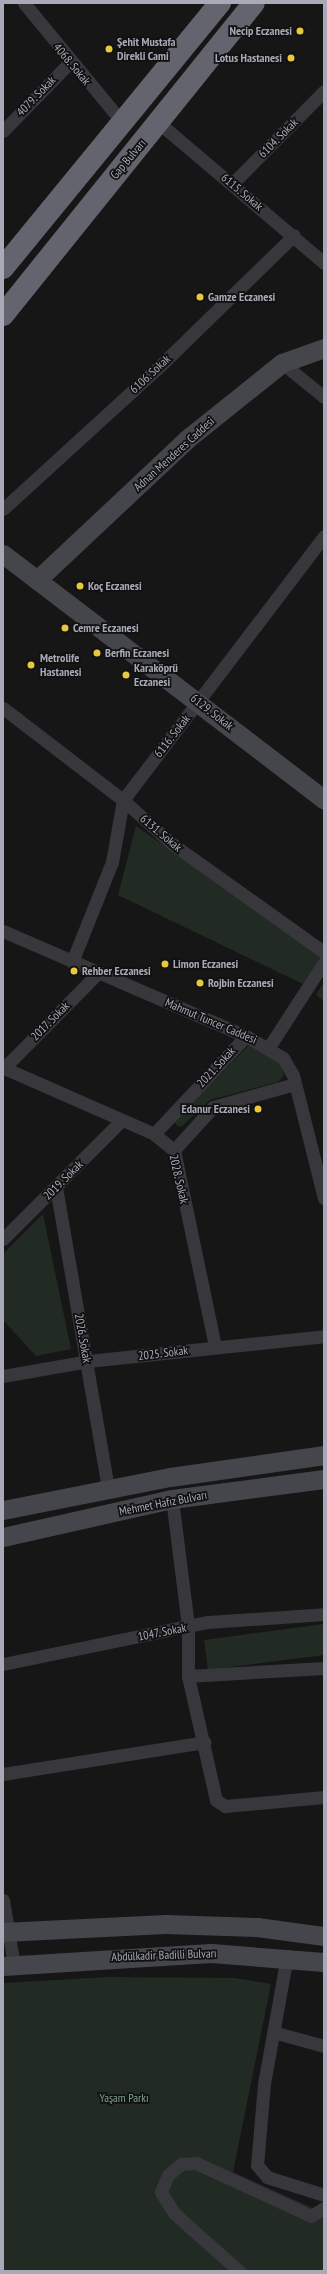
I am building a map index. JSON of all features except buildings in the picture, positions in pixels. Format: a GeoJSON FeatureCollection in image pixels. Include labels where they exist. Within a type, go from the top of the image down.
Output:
{"type":"FeatureCollection","features":[{"type":"Feature","properties":{"kind":"highway"},"geometry":{"type":"LineString","coordinates":[[3,268],[220,3]]}},
{"type":"Feature","properties":{"kind":"highway","name":"Gap Bulvarı"},"geometry":{"type":"LineString","coordinates":[[3,315],[254,3]]}},
{"type":"Feature","properties":{"kind":"main road","name":"Adnan Menderes Caddesi"},"geometry":{"type":"LineString","coordinates":[[37,580],[187,439],[282,363],[324,348]]}},
{"type":"Feature","properties":{"kind":"main road","name":"6129. Sokak"},"geometry":{"type":"LineString","coordinates":[[3,554],[199,702],[324,799]]}},
{"type":"Feature","properties":{"kind":"main road","name":"Mehmet Hafız Bulvarı"},"geometry":{"type":"LineString","coordinates":[[3,1510],[108,1489],[324,1454]]}},
{"type":"Feature","properties":{"kind":"main road","name":"Mehmet Hafız Bulvarı"},"geometry":{"type":"LineString","coordinates":[[3,1537],[172,1499],[324,1479]]}},
{"type":"Feature","properties":{"kind":"main road"},"geometry":{"type":"LineString","coordinates":[[6,1932],[165,1924],[257,1927],[324,1936]]}},
{"type":"Feature","properties":{"kind":"main road","name":"Abdülkadir Badilli Bulvarı"},"geometry":{"type":"LineString","coordinates":[[9,1966],[211,1953],[287,1956],[324,1962]]}},
{"type":"Feature","properties":{"kind":"street","name":"4068. Sokak"},"geometry":{"type":"LineString","coordinates":[[24,3],[70,62],[123,123]]}},
{"type":"Feature","properties":{"kind":"street","name":"4079. Sokak"},"geometry":{"type":"LineString","coordinates":[[3,131],[70,62]]}},
{"type":"Feature","properties":{"kind":"street","name":"6104. Sokak"},"geometry":{"type":"LineString","coordinates":[[232,184],[324,91]]}},
{"type":"Feature","properties":{"kind":"street","name":"6115. Sokak"},"geometry":{"type":"LineString","coordinates":[[159,123],[294,235],[324,263]]}},
{"type":"Feature","properties":{"kind":"street","name":"6106. Sokak"},"geometry":{"type":"LineString","coordinates":[[3,509],[165,361],[294,235]]}},
{"type":"Feature","properties":{"kind":"street"},"geometry":{"type":"LineString","coordinates":[[282,363],[324,397]]}},
{"type":"Feature","properties":{"kind":"street","name":"6116. Sokak"},"geometry":{"type":"LineString","coordinates":[[72,962],[112,862],[123,800],[324,536]]}},
{"type":"Feature","properties":{"kind":"street","name":"6131. Sokak"},"geometry":{"type":"LineString","coordinates":[[3,708],[123,800],[171,844],[324,952]]}},
{"type":"Feature","properties":{"kind":"street","name":"Mahmut Tuncer Caddesi"},"geometry":{"type":"LineString","coordinates":[[3,931],[246,1036],[269,1047],[283,1058],[295,1084],[324,1198]]}},
{"type":"Feature","properties":{"kind":"street"},"geometry":{"type":"LineString","coordinates":[[269,1047],[324,962]]}},
{"type":"Feature","properties":{"kind":"street","name":"2017. Sokak"},"geometry":{"type":"LineString","coordinates":[[3,1068],[98,973]]}},
{"type":"Feature","properties":{"kind":"street","name":"2021. Sokak"},"geometry":{"type":"LineString","coordinates":[[154,1134],[246,1036]]}},
{"type":"Feature","properties":{"kind":"street","name":"2028. Sokak"},"geometry":{"type":"LineString","coordinates":[[3,1068],[154,1134],[174,1150],[215,1346]]}},
{"type":"Feature","properties":{"kind":"street"},"geometry":{"type":"LineString","coordinates":[[174,1150],[213,1107],[295,1084]]}},
{"type":"Feature","properties":{"kind":"street","name":"2019. Sokak"},"geometry":{"type":"LineString","coordinates":[[3,1239],[122,1120]]}},
{"type":"Feature","properties":{"kind":"street","name":"2026. Sokak"},"geometry":{"type":"LineString","coordinates":[[56,1187],[88,1361],[108,1489]]}},
{"type":"Feature","properties":{"kind":"street","name":"2025. Sokak"},"geometry":{"type":"LineString","coordinates":[[3,1376],[88,1361],[215,1346],[324,1336]]}},
{"type":"Feature","properties":{"kind":"street"},"geometry":{"type":"LineString","coordinates":[[172,1499],[188,1626],[188,1676],[216,1800],[224,1806],[324,1797]]}},
{"type":"Feature","properties":{"kind":"street","name":"1047. Sokak"},"geometry":{"type":"LineString","coordinates":[[3,1664],[188,1626],[324,1614]]}},
{"type":"Feature","properties":{"kind":"street"},"geometry":{"type":"LineString","coordinates":[[188,1676],[324,1668]]}},
{"type":"Feature","properties":{"kind":"street"},"geometry":{"type":"LineString","coordinates":[[3,1774],[204,1742]]}},
{"type":"Feature","properties":{"kind":"street"},"geometry":{"type":"LineString","coordinates":[[3,1900],[9,1966]]}},
{"type":"Feature","properties":{"kind":"street"},"geometry":{"type":"LineString","coordinates":[[287,1956],[273,2032],[257,2165],[267,2177],[324,2195]]}},
{"type":"Feature","properties":{"kind":"street"},"geometry":{"type":"LineString","coordinates":[[273,2032],[324,2046]]}},
{"type":"Feature","properties":{"kind":"street"},"geometry":{"type":"LineString","coordinates":[[239,2271],[174,2213],[161,2192],[168,2175],[180,2164],[196,2163],[311,2216],[324,2208]]}},
{"type":"Feature","properties":{"kind":"green space"},"geometry":{"type":"Polygon","coordinates":[[[136,826],[321,956],[303,984],[118,895],[136,826]]]}},
{"type":"Feature","properties":{"kind":"green space"},"geometry":{"type":"Polygon","coordinates":[[[324,982],[324,1001],[316,995],[324,982]]]}},
{"type":"Feature","properties":{"kind":"green space"},"geometry":{"type":"Polygon","coordinates":[[[250,1044],[279,1062],[284,1075],[278,1082],[210,1100],[181,1127],[176,1125],[175,1121],[250,1044]]]}},
{"type":"Feature","properties":{"kind":"green space"},"geometry":{"type":"Polygon","coordinates":[[[43,1214],[71,1349],[36,1356],[3,1320],[3,1254],[43,1214]]]}},
{"type":"Feature","properties":{"kind":"green space"},"geometry":{"type":"Polygon","coordinates":[[[324,1624],[324,1655],[208,1670],[204,1640],[324,1624]]]}},
{"type":"Feature","properties":{"kind":"green space","name":"Yaşam Parkı"},"geometry":{"type":"Polygon","coordinates":[[[108,1977],[234,1978],[271,1984],[233,2172],[324,2213],[324,2271],[3,2271],[3,1983],[108,1977]]]}},
{"type":"Feature","properties":{"kind":"place","name":"Necip Eczanesi"},"geometry":{"type":"Point","coordinates":[300,31]}},
{"type":"Feature","properties":{"kind":"place","name":"Şehit Mustafa Direkli Cami"},"geometry":{"type":"Point","coordinates":[109,49]}},
{"type":"Feature","properties":{"kind":"place","name":"Lotus Hastanesi"},"geometry":{"type":"Point","coordinates":[291,58]}},
{"type":"Feature","properties":{"kind":"place","name":"Gamze Eczanesi"},"geometry":{"type":"Point","coordinates":[200,297]}},
{"type":"Feature","properties":{"kind":"place","name":"Koç Eczanesi"},"geometry":{"type":"Point","coordinates":[80,586]}},
{"type":"Feature","properties":{"kind":"place","name":"Cemre Eczanesi"},"geometry":{"type":"Point","coordinates":[65,628]}},
{"type":"Feature","properties":{"kind":"place","name":"Berfin Eczanesi"},"geometry":{"type":"Point","coordinates":[97,653]}},
{"type":"Feature","properties":{"kind":"place","name":"Metrolife Hastanesi"},"geometry":{"type":"Point","coordinates":[31,665]}},
{"type":"Feature","properties":{"kind":"place","name":"Karaköprü Eczanesi"},"geometry":{"type":"Point","coordinates":[126,675]}},
{"type":"Feature","properties":{"kind":"place","name":"Limon Eczanesi"},"geometry":{"type":"Point","coordinates":[165,964]}},
{"type":"Feature","properties":{"kind":"place","name":"Rehber Eczanesi"},"geometry":{"type":"Point","coordinates":[74,971]}},
{"type":"Feature","properties":{"kind":"place","name":"Rojbin Eczanesi"},"geometry":{"type":"Point","coordinates":[200,983]}},
{"type":"Feature","properties":{"kind":"place","name":"Edanur Eczanesi"},"geometry":{"type":"Point","coordinates":[258,1109]}}]}
